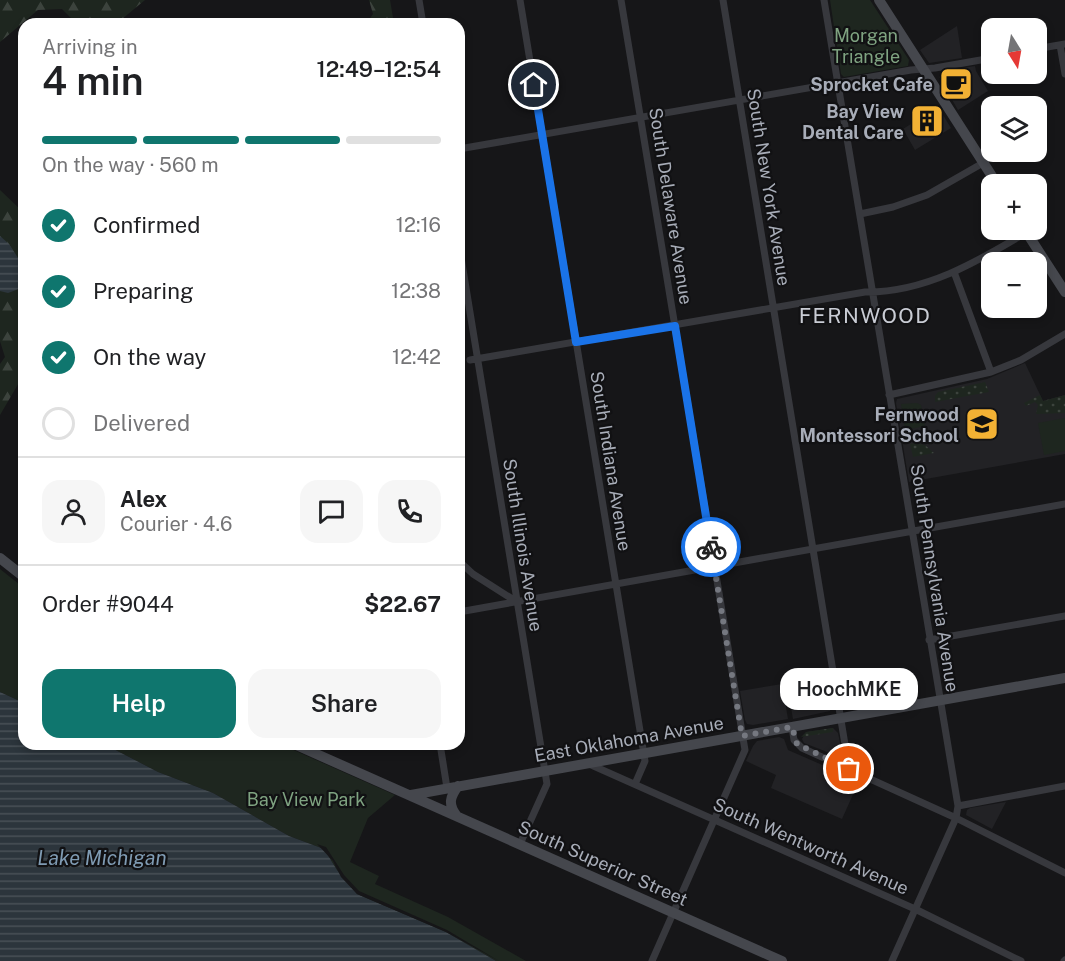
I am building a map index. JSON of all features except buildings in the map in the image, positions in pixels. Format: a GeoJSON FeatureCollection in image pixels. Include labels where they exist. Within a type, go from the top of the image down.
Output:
{"type":"FeatureCollection","features":[{"type":"Feature","properties":{"kind":"street"},"geometry":{"type":"LineString","coordinates":[[419,0],[422,18]]}},
{"type":"Feature","properties":{"kind":"street","name":"South Indiana Avenue"},"geometry":{"type":"LineString","coordinates":[[520,0],[644,753],[645,761],[635,784]]}},
{"type":"Feature","properties":{"kind":"street","name":"South Delaware Avenue"},"geometry":{"type":"LineString","coordinates":[[621,0],[745,750],[652,961]]}},
{"type":"Feature","properties":{"kind":"street","name":"South New York Avenue"},"geometry":{"type":"LineString","coordinates":[[723,0],[849,769]]}},
{"type":"Feature","properties":{"kind":"street","name":"South Pennsylvania Avenue"},"geometry":{"type":"LineString","coordinates":[[824,0],[958,806],[956,818],[892,961]]}},
{"type":"Feature","properties":{"kind":"street"},"geometry":{"type":"LineString","coordinates":[[879,0],[990,174]]}},
{"type":"Feature","properties":{"kind":"street"},"geometry":{"type":"LineString","coordinates":[[1047,47],[1062,44],[1065,74]]}},
{"type":"Feature","properties":{"kind":"street"},"geometry":{"type":"LineString","coordinates":[[465,148],[981,60]]}},
{"type":"Feature","properties":{"kind":"street"},"geometry":{"type":"LineString","coordinates":[[860,214],[893,207],[927,195],[983,163]]}},
{"type":"Feature","properties":{"kind":"street"},"geometry":{"type":"LineString","coordinates":[[474,360],[773,308],[901,289],[954,272],[992,254],[1013,240]]}},
{"type":"Feature","properties":{"kind":"street"},"geometry":{"type":"LineString","coordinates":[[1033,240],[1061,276],[1065,292]]}},
{"type":"Feature","properties":{"kind":"street"},"geometry":{"type":"LineString","coordinates":[[954,272],[991,372]]}},
{"type":"Feature","properties":{"kind":"street","name":"South Illinois Avenue"},"geometry":{"type":"LineString","coordinates":[[465,291],[474,360],[547,784],[520,844]]}},
{"type":"Feature","properties":{"kind":"street"},"geometry":{"type":"LineString","coordinates":[[889,395],[991,372],[1021,360],[1065,334]]}},
{"type":"Feature","properties":{"kind":"street"},"geometry":{"type":"LineString","coordinates":[[465,611],[1065,504]]}},
{"type":"Feature","properties":{"kind":"street"},"geometry":{"type":"LineString","coordinates":[[0,558],[18,572]]}},
{"type":"Feature","properties":{"kind":"street"},"geometry":{"type":"LineString","coordinates":[[465,567],[517,602]]}},
{"type":"Feature","properties":{"kind":"street"},"geometry":{"type":"LineString","coordinates":[[929,640],[1065,616]]}},
{"type":"Feature","properties":{"kind":"street","name":"East Oklahoma Avenue"},"geometry":{"type":"LineString","coordinates":[[411,795],[1065,678]]}},
{"type":"Feature","properties":{"kind":"street"},"geometry":{"type":"LineString","coordinates":[[792,727],[797,744],[956,818],[1065,873]]}},
{"type":"Feature","properties":{"kind":"street"},"geometry":{"type":"LineString","coordinates":[[846,745],[863,767],[865,777]]}},
{"type":"Feature","properties":{"kind":"street","name":"South Superior Street"},"geometry":{"type":"LineString","coordinates":[[318,750],[411,795],[782,961]]}},
{"type":"Feature","properties":{"kind":"street"},"geometry":{"type":"LineString","coordinates":[[442,750],[452,787],[450,806],[456,815]]}},
{"type":"Feature","properties":{"kind":"street","name":"South Wentworth Avenue"},"geometry":{"type":"LineString","coordinates":[[587,763],[915,909],[1021,961]]}},
{"type":"Feature","properties":{"kind":"street"},"geometry":{"type":"LineString","coordinates":[[958,806],[1065,786]]}},
{"type":"Feature","properties":{"kind":"shaded area"},"geometry":{"type":"Polygon","coordinates":[[[957,26],[962,58],[929,63],[920,50],[957,26]]]}},
{"type":"Feature","properties":{"kind":"shaded area"},"geometry":{"type":"Polygon","coordinates":[[[975,66],[981,84],[984,84],[988,91],[958,110],[939,77],[945,71],[975,66]]]}},
{"type":"Feature","properties":{"kind":"shaded area"},"geometry":{"type":"Polygon","coordinates":[[[938,107],[951,128],[915,150],[903,129],[938,107]]]}},
{"type":"Feature","properties":{"kind":"shaded area","name":"Fernwood Montessori School"},"geometry":{"type":"Polygon","coordinates":[[[1025,363],[1043,401],[1065,395],[1065,454],[909,482],[897,399],[987,379],[1025,363]]]}},
{"type":"Feature","properties":{"kind":"shaded area"},"geometry":{"type":"Polygon","coordinates":[[[829,677],[833,703],[830,711],[793,719],[787,685],[829,677]]]}},
{"type":"Feature","properties":{"kind":"shaded area"},"geometry":{"type":"Polygon","coordinates":[[[782,684],[788,719],[747,724],[740,691],[782,684]]]}},
{"type":"Feature","properties":{"kind":"shaded area"},"geometry":{"type":"Polygon","coordinates":[[[833,728],[838,733],[842,752],[840,757],[804,743],[802,739],[806,732],[833,728]]]}},
{"type":"Feature","properties":{"kind":"shaded area"},"geometry":{"type":"Polygon","coordinates":[[[779,737],[784,739],[788,750],[859,781],[842,819],[771,788],[776,775],[746,761],[757,741],[779,737]]]}},
{"type":"Feature","properties":{"kind":"shaded area"},"geometry":{"type":"Polygon","coordinates":[[[1006,802],[992,829],[966,815],[970,808],[1006,802]]]}},
{"type":"Feature","properties":{"kind":"green space"},"geometry":{"type":"Polygon","coordinates":[[[0,0],[145,0],[123,18],[71,18],[62,9],[38,10],[28,18],[18,18],[18,27],[0,42],[0,0]]]}},
{"type":"Feature","properties":{"kind":"green space"},"geometry":{"type":"Polygon","coordinates":[[[369,0],[390,0],[393,18],[370,18],[373,14],[369,0]]]}},
{"type":"Feature","properties":{"kind":"green space","name":"Morgan Triangle"},"geometry":{"type":"Polygon","coordinates":[[[830,0],[870,0],[909,60],[908,66],[844,77],[841,74],[830,0]]]}},
{"type":"Feature","properties":{"kind":"green space"},"geometry":{"type":"Polygon","coordinates":[[[0,190],[18,207],[18,384],[0,415],[0,364],[5,357],[0,341],[0,190]]]}},
{"type":"Feature","properties":{"kind":"green space"},"geometry":{"type":"Polygon","coordinates":[[[985,382],[989,392],[935,402],[938,392],[985,382]]]}},
{"type":"Feature","properties":{"kind":"green space"},"geometry":{"type":"Polygon","coordinates":[[[1040,395],[1043,401],[1065,395],[1065,413],[1036,414],[1038,405],[1035,402],[1026,406],[1024,403],[1040,395]]]}},
{"type":"Feature","properties":{"kind":"green space"},"geometry":{"type":"Polygon","coordinates":[[[901,404],[921,405],[925,426],[905,430],[901,404]]]}},
{"type":"Feature","properties":{"kind":"green space"},"geometry":{"type":"Polygon","coordinates":[[[1065,418],[1065,451],[1044,455],[1038,423],[1065,418]]]}},
{"type":"Feature","properties":{"kind":"green space"},"geometry":{"type":"Polygon","coordinates":[[[910,444],[925,445],[934,453],[913,457],[910,444]]]}},
{"type":"Feature","properties":{"kind":"green space"},"geometry":{"type":"Polygon","coordinates":[[[0,569],[18,583],[18,700],[0,692],[0,569]]]}},
{"type":"Feature","properties":{"kind":"green space"},"geometry":{"type":"Polygon","coordinates":[[[833,728],[833,732],[801,737],[806,732],[833,728]]]}},
{"type":"Feature","properties":{"kind":"green space","name":"Bay View Park"},"geometry":{"type":"Polygon","coordinates":[[[116,750],[294,750],[395,795],[368,818],[350,862],[379,876],[375,884],[448,917],[526,961],[496,961],[446,932],[357,894],[337,870],[324,849],[289,836],[213,793],[158,772],[116,750]]]}},
{"type":"Feature","properties":{"kind":"water"},"geometry":{"type":"Polygon","coordinates":[[[0,236],[9,244],[18,258],[18,289],[8,293],[0,291],[0,236]]]}},
{"type":"Feature","properties":{"kind":"water","name":"Lake Michigan"},"geometry":{"type":"Polygon","coordinates":[[[0,692],[18,700],[18,750],[116,750],[158,772],[213,793],[289,836],[324,849],[337,870],[357,894],[446,932],[496,961],[0,961],[0,692]]]}},
{"type":"Feature","properties":{"kind":"pier"},"geometry":{"type":"Polygon","coordinates":[[[317,844],[326,847],[344,875],[359,891],[447,930],[499,961],[446,932],[357,894],[341,877],[333,861],[317,844]]]}},
{"type":"Feature","properties":{"kind":"way so far"},"geometry":{"type":"LineString","coordinates":[[711,547],[742,736],[792,727],[794,740],[802,748],[849,769]]}},
{"type":"Feature","properties":{"kind":"place","name":"Sprocket Cafe"},"geometry":{"type":"Point","coordinates":[956,84]}},
{"type":"Feature","properties":{"kind":"place","name":"Bay View Dental Care"},"geometry":{"type":"Point","coordinates":[927,121]}},
{"type":"Feature","properties":{"kind":"place","name":"Fernwood Montessori School"},"geometry":{"type":"Point","coordinates":[982,424]}},
{"type":"Feature","properties":{"kind":"place","name":"HoochMKE"},"geometry":{"type":"Point","coordinates":[849,769]}},
{"type":"Feature","properties":{"kind":"district","name":"FERNWOOD"},"geometry":{"type":"Point","coordinates":[865,315]}},
{"type":"Feature","properties":{"kind":"route"},"geometry":{"type":"LineString","coordinates":[[534,85],[576,342],[675,326],[711,547]]}}]}
